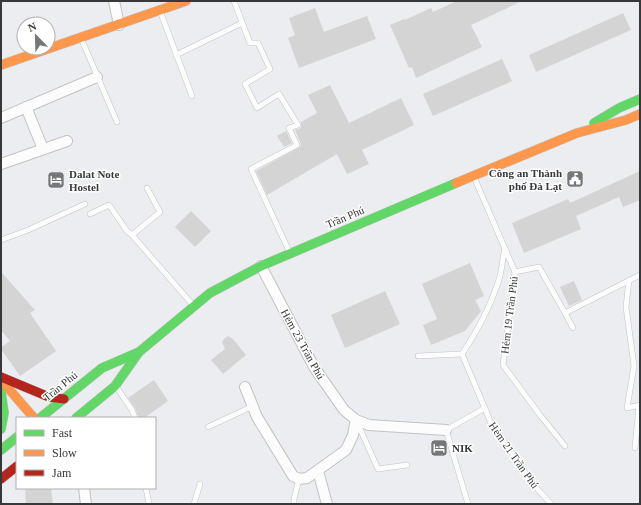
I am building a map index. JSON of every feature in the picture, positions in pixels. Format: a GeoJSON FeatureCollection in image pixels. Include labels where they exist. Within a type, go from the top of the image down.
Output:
{"type":"FeatureCollection","features":[{"type":"Feature","properties":{"kind":"main road"},"geometry":{"type":"LineString","coordinates":[[1,65],[186,1]]}},
{"type":"Feature","properties":{"kind":"main road","name":"Trần Phú"},"geometry":{"type":"LineString","coordinates":[[577,134],[619,108],[640,99]]}},
{"type":"Feature","properties":{"kind":"main road","name":"Trần Phú"},"geometry":{"type":"LineString","coordinates":[[80,416],[115,386],[139,352],[210,293],[261,266],[290,253],[474,176],[577,134],[626,120],[640,114]]}},
{"type":"Feature","properties":{"kind":"main road","name":"Trần Phú"},"geometry":{"type":"LineString","coordinates":[[41,417],[102,368],[139,352]]}},
{"type":"Feature","properties":{"kind":"main road"},"geometry":{"type":"LineString","coordinates":[[1,377],[49,397],[64,399]]}},
{"type":"Feature","properties":{"kind":"main road"},"geometry":{"type":"LineString","coordinates":[[1,380],[33,417]]}},
{"type":"Feature","properties":{"kind":"main road"},"geometry":{"type":"LineString","coordinates":[[1,392],[4,413],[1,429]]}},
{"type":"Feature","properties":{"kind":"main road"},"geometry":{"type":"LineString","coordinates":[[1,450],[16,438]]}},
{"type":"Feature","properties":{"kind":"main road"},"geometry":{"type":"LineString","coordinates":[[1,479],[16,467]]}},
{"type":"Feature","properties":{"kind":"street"},"geometry":{"type":"LineString","coordinates":[[114,1],[119,25]]}},
{"type":"Feature","properties":{"kind":"street"},"geometry":{"type":"LineString","coordinates":[[1,118],[97,76]]}},
{"type":"Feature","properties":{"kind":"street"},"geometry":{"type":"LineString","coordinates":[[26,107],[43,149]]}},
{"type":"Feature","properties":{"kind":"street"},"geometry":{"type":"LineString","coordinates":[[1,164],[67,141]]}},
{"type":"Feature","properties":{"kind":"street","name":"Hẻm 23 Trần Phú"},"geometry":{"type":"LineString","coordinates":[[261,266],[314,367],[344,410],[356,420],[369,425],[446,430]]}},
{"type":"Feature","properties":{"kind":"street"},"geometry":{"type":"LineString","coordinates":[[245,387],[258,418],[293,476],[300,479],[307,478],[346,450],[353,435],[356,420]]}},
{"type":"Feature","properties":{"kind":"street"},"geometry":{"type":"LineString","coordinates":[[318,471],[327,504]]}},
{"type":"Feature","properties":{"kind":"street"},"geometry":{"type":"LineString","coordinates":[[84,489],[86,504]]}},
{"type":"Feature","properties":{"kind":"lane"},"geometry":{"type":"LineString","coordinates":[[234,1],[250,43],[258,43],[270,69],[245,84],[257,108],[279,94],[298,125],[289,128],[297,145],[251,170],[290,253]]}},
{"type":"Feature","properties":{"kind":"lane"},"geometry":{"type":"LineString","coordinates":[[159,10],[192,96]]}},
{"type":"Feature","properties":{"kind":"lane"},"geometry":{"type":"LineString","coordinates":[[176,55],[242,23]]}},
{"type":"Feature","properties":{"kind":"lane"},"geometry":{"type":"LineString","coordinates":[[81,38],[117,122]]}},
{"type":"Feature","properties":{"kind":"lane","name":"Hẻm 19 Trần Phú"},"geometry":{"type":"LineString","coordinates":[[474,176],[515,272],[503,365],[565,446]]}},
{"type":"Feature","properties":{"kind":"lane"},"geometry":{"type":"LineString","coordinates":[[132,235],[160,212],[147,188]]}},
{"type":"Feature","properties":{"kind":"lane"},"geometry":{"type":"LineString","coordinates":[[1,240],[28,230],[85,204]]}},
{"type":"Feature","properties":{"kind":"lane"},"geometry":{"type":"LineString","coordinates":[[90,214],[109,205],[127,231],[194,306]]}},
{"type":"Feature","properties":{"kind":"lane"},"geometry":{"type":"LineString","coordinates":[[418,356],[462,354],[478,330],[491,300],[500,276],[505,248]]}},
{"type":"Feature","properties":{"kind":"lane"},"geometry":{"type":"LineString","coordinates":[[515,272],[539,267],[573,328]]}},
{"type":"Feature","properties":{"kind":"lane"},"geometry":{"type":"LineString","coordinates":[[565,313],[640,275]]}},
{"type":"Feature","properties":{"kind":"lane"},"geometry":{"type":"LineString","coordinates":[[629,280],[626,307],[634,366],[627,408],[639,405],[635,448]]}},
{"type":"Feature","properties":{"kind":"lane","name":"Hẻm 21 Trần Phú"},"geometry":{"type":"LineString","coordinates":[[462,354],[491,423],[533,484],[551,504]]}},
{"type":"Feature","properties":{"kind":"lane"},"geometry":{"type":"LineString","coordinates":[[115,386],[132,410],[134,417]]}},
{"type":"Feature","properties":{"kind":"lane"},"geometry":{"type":"LineString","coordinates":[[208,427],[253,406]]}},
{"type":"Feature","properties":{"kind":"lane"},"geometry":{"type":"LineString","coordinates":[[468,504],[446,430],[485,408]]}},
{"type":"Feature","properties":{"kind":"lane"},"geometry":{"type":"LineString","coordinates":[[356,420],[378,469],[407,465]]}},
{"type":"Feature","properties":{"kind":"lane"},"geometry":{"type":"LineString","coordinates":[[294,504],[300,479]]}},
{"type":"Feature","properties":{"kind":"lane"},"geometry":{"type":"LineString","coordinates":[[194,504],[200,484]]}},
{"type":"Feature","properties":{"kind":"lane"},"geometry":{"type":"LineString","coordinates":[[146,489],[149,504]]}},
{"type":"Feature","properties":{"kind":"building"},"geometry":{"type":"Polygon","coordinates":[[[457,1],[522,1],[471,25],[482,47],[416,78],[412,67],[409,68],[390,25],[431,8],[433,12],[457,1]]]}},
{"type":"Feature","properties":{"kind":"building"},"geometry":{"type":"Polygon","coordinates":[[[315,8],[324,32],[367,16],[376,39],[299,68],[288,38],[295,35],[289,18],[315,8]]]}},
{"type":"Feature","properties":{"kind":"building"},"geometry":{"type":"Polygon","coordinates":[[[623,13],[631,30],[536,72],[529,55],[623,13]]]}},
{"type":"Feature","properties":{"kind":"building"},"geometry":{"type":"Polygon","coordinates":[[[502,59],[512,81],[433,116],[423,94],[502,59]]]}},
{"type":"Feature","properties":{"kind":"building"},"geometry":{"type":"Polygon","coordinates":[[[330,85],[349,123],[401,98],[414,125],[362,150],[369,164],[347,174],[337,154],[267,195],[256,171],[300,147],[301,144],[295,130],[301,128],[301,122],[317,113],[308,95],[330,85]]]}},
{"type":"Feature","properties":{"kind":"building"},"geometry":{"type":"Polygon","coordinates":[[[286,131],[292,143],[284,147],[277,136],[286,131]]]}},
{"type":"Feature","properties":{"kind":"building"},"geometry":{"type":"Polygon","coordinates":[[[640,171],[640,200],[623,207],[619,197],[576,216],[581,229],[524,253],[512,223],[568,199],[570,203],[640,171]]]}},
{"type":"Feature","properties":{"kind":"building"},"geometry":{"type":"Polygon","coordinates":[[[191,211],[211,231],[195,247],[175,227],[191,211]]]}},
{"type":"Feature","properties":{"kind":"building"},"geometry":{"type":"Polygon","coordinates":[[[470,263],[484,296],[475,300],[481,311],[465,331],[431,345],[423,325],[437,319],[422,284],[470,263]]]}},
{"type":"Feature","properties":{"kind":"building"},"geometry":{"type":"Polygon","coordinates":[[[1,272],[35,310],[30,313],[56,351],[20,376],[1,349],[1,347],[10,341],[1,330],[1,272]]]}},
{"type":"Feature","properties":{"kind":"building"},"geometry":{"type":"Polygon","coordinates":[[[574,281],[582,300],[569,306],[560,287],[574,281]]]}},
{"type":"Feature","properties":{"kind":"building"},"geometry":{"type":"Polygon","coordinates":[[[385,291],[400,324],[345,348],[331,315],[385,291]]]}},
{"type":"Feature","properties":{"kind":"building"},"geometry":{"type":"Polygon","coordinates":[[[228,336],[233,339],[246,355],[223,374],[211,360],[225,349],[222,342],[228,336]]]}},
{"type":"Feature","properties":{"kind":"building"},"geometry":{"type":"Polygon","coordinates":[[[154,380],[168,401],[145,417],[139,417],[135,408],[128,398],[154,380]]]}},
{"type":"Feature","properties":{"kind":"building"},"geometry":{"type":"Polygon","coordinates":[[[25,489],[51,489],[53,504],[26,504],[25,489]]]}},
{"type":"Feature","properties":{"kind":"traffic: fast"},"geometry":{"type":"LineString","coordinates":[[594,123],[619,108],[640,99]]}},
{"type":"Feature","properties":{"kind":"traffic: fast"},"geometry":{"type":"LineString","coordinates":[[77,417],[115,386],[139,352],[210,293],[261,266],[456,183]]}},
{"type":"Feature","properties":{"kind":"traffic: fast"},"geometry":{"type":"LineString","coordinates":[[41,417],[102,368],[139,352]]}},
{"type":"Feature","properties":{"kind":"traffic: fast"},"geometry":{"type":"LineString","coordinates":[[1,392],[4,413],[1,429]]}},
{"type":"Feature","properties":{"kind":"traffic: fast"},"geometry":{"type":"LineString","coordinates":[[1,450],[16,438]]}},
{"type":"Feature","properties":{"kind":"traffic: slow"},"geometry":{"type":"LineString","coordinates":[[1,65],[186,1]]}},
{"type":"Feature","properties":{"kind":"traffic: slow"},"geometry":{"type":"LineString","coordinates":[[456,183],[577,133],[626,120],[640,114]]}},
{"type":"Feature","properties":{"kind":"traffic: slow"},"geometry":{"type":"LineString","coordinates":[[1,380],[33,417]]}},
{"type":"Feature","properties":{"kind":"traffic: jam"},"geometry":{"type":"LineString","coordinates":[[1,377],[49,397],[64,399]]}},
{"type":"Feature","properties":{"kind":"traffic: jam"},"geometry":{"type":"LineString","coordinates":[[1,479],[16,467]]}},
{"type":"Feature","properties":{"kind":"place","name":"Công an Thành phố Đà Lạt"},"geometry":{"type":"Point","coordinates":[575,179]}},
{"type":"Feature","properties":{"kind":"place","name":"Dalat Note Hostel"},"geometry":{"type":"Point","coordinates":[56,180]}},
{"type":"Feature","properties":{"kind":"place","name":"NIK"},"geometry":{"type":"Point","coordinates":[439,448]}}]}
